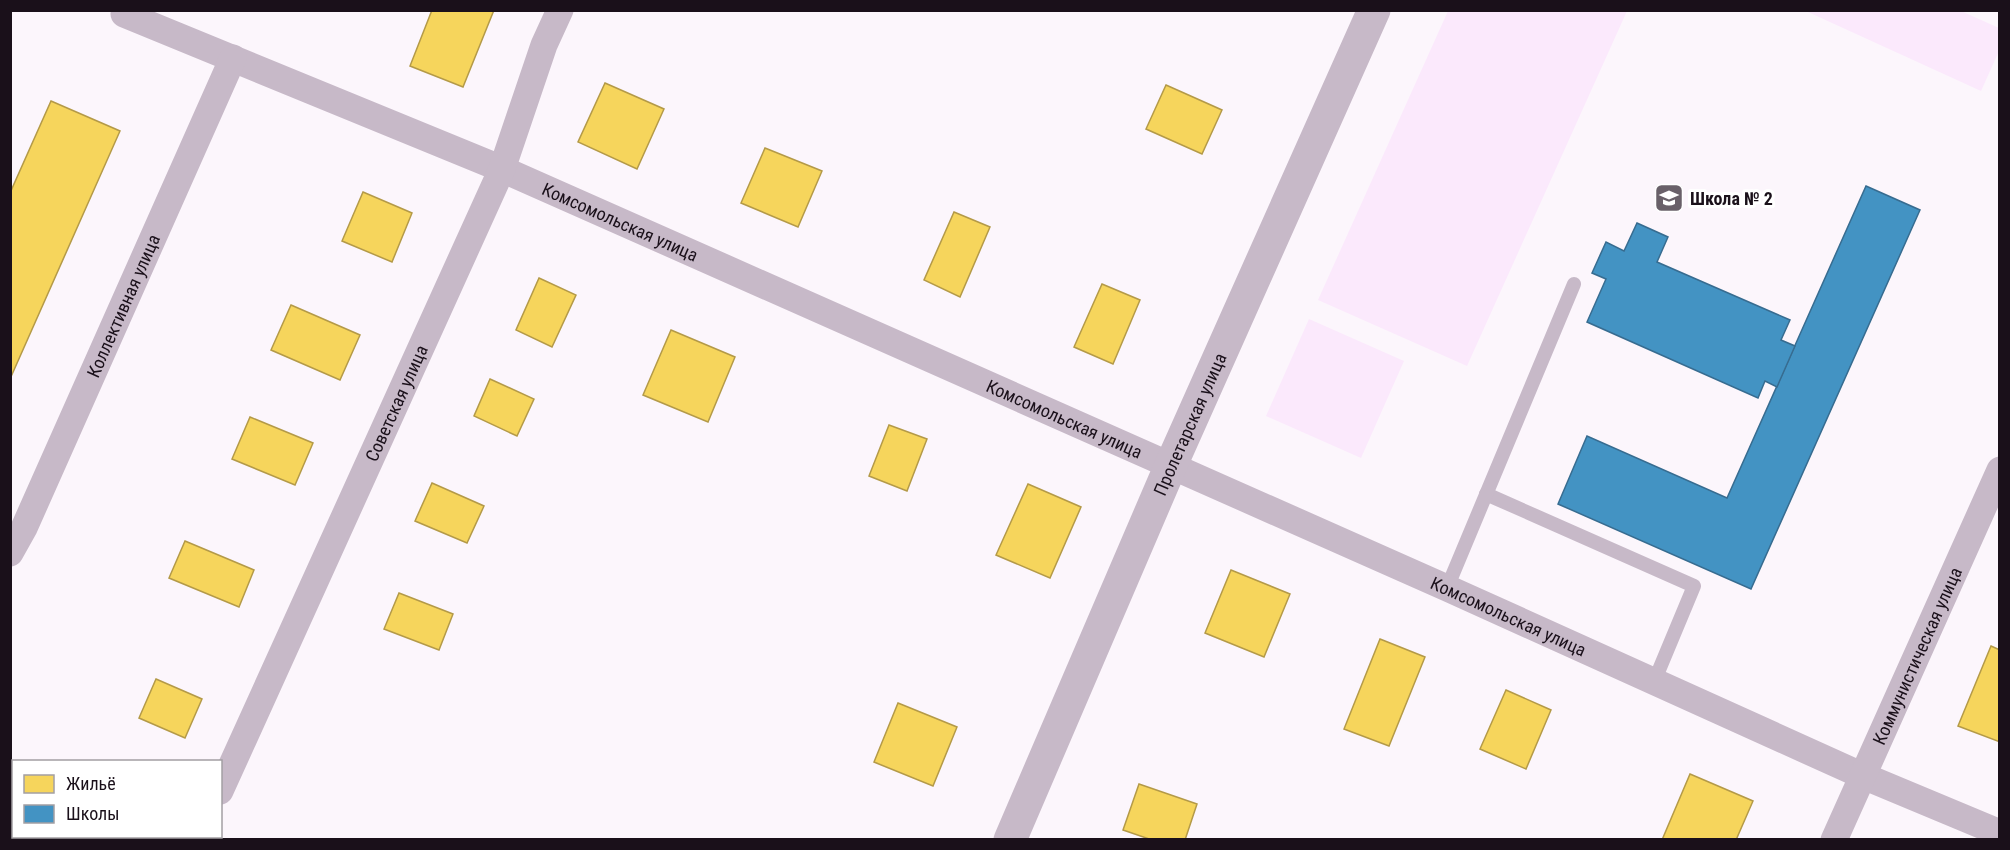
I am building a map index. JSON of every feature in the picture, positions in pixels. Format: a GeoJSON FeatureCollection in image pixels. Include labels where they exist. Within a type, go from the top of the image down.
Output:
{"type":"FeatureCollection","features":[{"type":"Feature","properties":{"kind":"street","name":"Советская улица"},"geometry":{"type":"LineString","coordinates":[[222,787],[502,169],[544,45],[560,10]]}},
{"type":"Feature","properties":{"kind":"street","name":"Пролетарская улица"},"geometry":{"type":"LineString","coordinates":[[1010,840],[1171,465],[1374,10]]}},
{"type":"Feature","properties":{"kind":"street","name":"Комсомольская улица"},"geometry":{"type":"LineString","coordinates":[[124,12],[502,169],[1447,588],[1861,775],[2000,833]]}},
{"type":"Feature","properties":{"kind":"street","name":"Коллективная улица"},"geometry":{"type":"LineString","coordinates":[[10,553],[24,528],[233,58]]}},
{"type":"Feature","properties":{"kind":"street","name":"Коммунистическая улица"},"geometry":{"type":"LineString","coordinates":[[1834,840],[1861,775],[2000,470]]}},
{"type":"Feature","properties":{"kind":"lane"},"geometry":{"type":"LineString","coordinates":[[1447,588],[1574,284]]}},
{"type":"Feature","properties":{"kind":"lane"},"geometry":{"type":"LineString","coordinates":[[1486,494],[1694,586],[1654,681]]}},
{"type":"Feature","properties":{"kind":"shaded area"},"geometry":{"type":"Polygon","coordinates":[[[1448,11],[1627,11],[1467,366],[1318,300],[1448,11]]]}},
{"type":"Feature","properties":{"kind":"shaded area"},"geometry":{"type":"Polygon","coordinates":[[[1809,11],[1961,11],[1999,28],[1999,51],[1981,91],[1809,11]]]}},
{"type":"Feature","properties":{"kind":"shaded area"},"geometry":{"type":"Polygon","coordinates":[[[1309,319],[1404,361],[1361,458],[1266,416],[1309,319]]]}},
{"type":"Feature","properties":{"kind":"building: Жильё"},"geometry":{"type":"Polygon","coordinates":[[[432,10],[494,10],[463,87],[410,66],[432,10]]]}},
{"type":"Feature","properties":{"kind":"building: Жильё"},"geometry":{"type":"Polygon","coordinates":[[[605,83],[664,109],[637,169],[578,142],[605,83]]]}},
{"type":"Feature","properties":{"kind":"building: Жильё"},"geometry":{"type":"Polygon","coordinates":[[[1166,85],[1222,110],[1202,154],[1146,129],[1166,85]]]}},
{"type":"Feature","properties":{"kind":"building: Жильё"},"geometry":{"type":"Polygon","coordinates":[[[51,101],[120,131],[10,379],[10,193],[51,101]]]}},
{"type":"Feature","properties":{"kind":"building: Жильё"},"geometry":{"type":"Polygon","coordinates":[[[765,148],[822,171],[798,227],[741,203],[765,148]]]}},
{"type":"Feature","properties":{"kind":"building: Жильё"},"geometry":{"type":"Polygon","coordinates":[[[363,192],[412,213],[392,262],[342,241],[363,192]]]}},
{"type":"Feature","properties":{"kind":"building: Жильё"},"geometry":{"type":"Polygon","coordinates":[[[954,212],[990,227],[960,297],[924,280],[954,212]]]}},
{"type":"Feature","properties":{"kind":"building: Жильё"},"geometry":{"type":"Polygon","coordinates":[[[539,278],[576,295],[552,347],[516,330],[539,278]]]}},
{"type":"Feature","properties":{"kind":"building: Жильё"},"geometry":{"type":"Polygon","coordinates":[[[1102,284],[1140,300],[1113,364],[1074,347],[1102,284]]]}},
{"type":"Feature","properties":{"kind":"building: Жильё"},"geometry":{"type":"Polygon","coordinates":[[[291,305],[360,335],[340,380],[271,350],[291,305]]]}},
{"type":"Feature","properties":{"kind":"building: Жильё"},"geometry":{"type":"Polygon","coordinates":[[[671,330],[735,357],[708,422],[643,395],[671,330]]]}},
{"type":"Feature","properties":{"kind":"building: Жильё"},"geometry":{"type":"Polygon","coordinates":[[[490,379],[534,399],[517,436],[474,416],[490,379]]]}},
{"type":"Feature","properties":{"kind":"building: Жильё"},"geometry":{"type":"Polygon","coordinates":[[[250,417],[313,443],[295,485],[232,459],[250,417]]]}},
{"type":"Feature","properties":{"kind":"building: Жильё"},"geometry":{"type":"Polygon","coordinates":[[[889,425],[927,439],[907,491],[869,476],[889,425]]]}},
{"type":"Feature","properties":{"kind":"building: Жильё"},"geometry":{"type":"Polygon","coordinates":[[[432,483],[484,506],[467,543],[415,521],[432,483]]]}},
{"type":"Feature","properties":{"kind":"building: Жильё"},"geometry":{"type":"Polygon","coordinates":[[[1028,484],[1081,507],[1050,578],[996,555],[1028,484]]]}},
{"type":"Feature","properties":{"kind":"building: Жильё"},"geometry":{"type":"Polygon","coordinates":[[[185,541],[254,570],[239,607],[169,578],[185,541]]]}},
{"type":"Feature","properties":{"kind":"building: Жильё"},"geometry":{"type":"Polygon","coordinates":[[[1231,570],[1290,594],[1264,657],[1205,633],[1231,570]]]}},
{"type":"Feature","properties":{"kind":"building: Жильё"},"geometry":{"type":"Polygon","coordinates":[[[399,593],[453,614],[439,650],[384,629],[399,593]]]}},
{"type":"Feature","properties":{"kind":"building: Жильё"},"geometry":{"type":"Polygon","coordinates":[[[1380,639],[1425,657],[1389,746],[1344,729],[1380,639]]]}},
{"type":"Feature","properties":{"kind":"building: Жильё"},"geometry":{"type":"Polygon","coordinates":[[[1991,646],[2000,650],[2000,742],[1958,726],[1991,646]]]}},
{"type":"Feature","properties":{"kind":"building: Жильё"},"geometry":{"type":"Polygon","coordinates":[[[156,679],[202,699],[185,738],[139,718],[156,679]]]}},
{"type":"Feature","properties":{"kind":"building: Жильё"},"geometry":{"type":"Polygon","coordinates":[[[1506,690],[1551,710],[1526,769],[1480,749],[1506,690]]]}},
{"type":"Feature","properties":{"kind":"building: Жильё"},"geometry":{"type":"Polygon","coordinates":[[[898,703],[957,727],[933,786],[874,762],[898,703]]]}},
{"type":"Feature","properties":{"kind":"building: Жильё"},"geometry":{"type":"Polygon","coordinates":[[[1690,774],[1753,801],[1736,840],[1662,840],[1690,774]]]}},
{"type":"Feature","properties":{"kind":"building: Жильё"},"geometry":{"type":"Polygon","coordinates":[[[1139,784],[1197,804],[1185,840],[1152,840],[1123,830],[1139,784]]]}},
{"type":"Feature","properties":{"kind":"building: Школы"},"geometry":{"type":"Polygon","coordinates":[[[1866,186],[1920,210],[1751,589],[1558,504],[1587,436],[1727,498],[1866,186]]]}},
{"type":"Feature","properties":{"kind":"building: Школы"},"geometry":{"type":"Polygon","coordinates":[[[1637,223],[1668,237],[1657,262],[1790,320],[1781,340],[1795,346],[1777,387],[1765,381],[1758,398],[1587,322],[1606,279],[1592,273],[1606,242],[1624,251],[1637,223]]]}},
{"type":"Feature","properties":{"kind":"place","name":"Школа № 2"},"geometry":{"type":"Point","coordinates":[1669,198]}}]}
